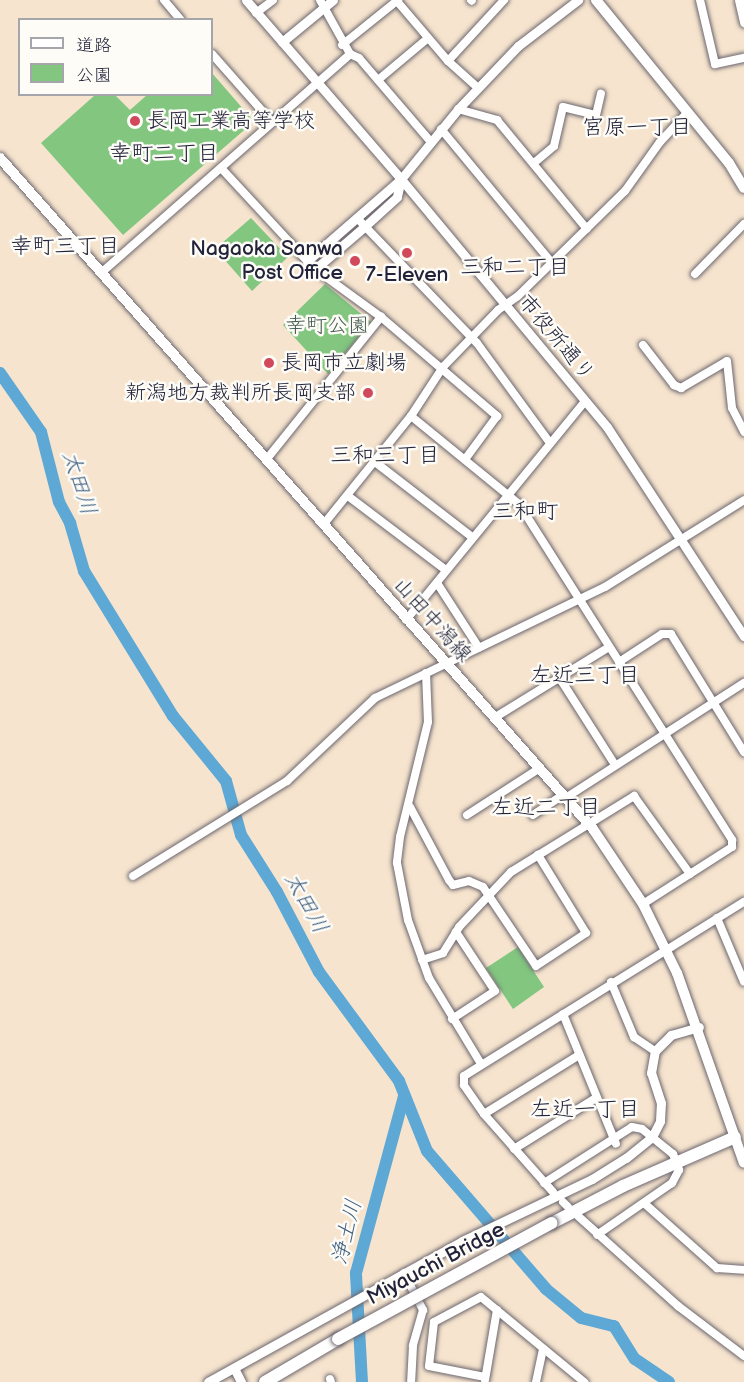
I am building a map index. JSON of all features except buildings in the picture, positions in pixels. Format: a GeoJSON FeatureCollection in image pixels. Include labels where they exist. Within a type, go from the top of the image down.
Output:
{"type":"FeatureCollection","features":[{"type":"Feature","properties":{"kind":"highway","name":"Miyauchi Bridge"},"geometry":{"type":"LineString","coordinates":[[265,1382],[338,1339],[552,1223],[740,1134]]}},
{"type":"Feature","properties":{"kind":"main road"},"geometry":{"type":"LineString","coordinates":[[596,0],[729,163],[744,188]]}},
{"type":"Feature","properties":{"kind":"main road","name":"山田中潟線"},"geometry":{"type":"LineString","coordinates":[[0,158],[406,620],[589,823],[643,904],[666,948],[740,1134],[744,1163]]}},
{"type":"Feature","properties":{"kind":"street"},"geometry":{"type":"LineString","coordinates":[[164,0],[179,18]]}},
{"type":"Feature","properties":{"kind":"street","name":"市役所通り"},"geometry":{"type":"LineString","coordinates":[[246,0],[401,179],[585,400],[623,450],[679,541],[744,636]]}},
{"type":"Feature","properties":{"kind":"street"},"geometry":{"type":"LineString","coordinates":[[256,14],[273,0]]}},
{"type":"Feature","properties":{"kind":"street"},"geometry":{"type":"LineString","coordinates":[[282,42],[322,4],[333,0]]}},
{"type":"Feature","properties":{"kind":"street"},"geometry":{"type":"LineString","coordinates":[[342,45],[397,0],[448,61],[477,87]]}},
{"type":"Feature","properties":{"kind":"street"},"geometry":{"type":"LineString","coordinates":[[448,61],[504,0]]}},
{"type":"Feature","properties":{"kind":"street"},"geometry":{"type":"LineString","coordinates":[[307,261],[401,179],[477,87],[533,32],[578,0]]}},
{"type":"Feature","properties":{"kind":"street"},"geometry":{"type":"LineString","coordinates":[[700,0],[715,64],[744,57]]}},
{"type":"Feature","properties":{"kind":"street"},"geometry":{"type":"LineString","coordinates":[[740,0],[744,22]]}},
{"type":"Feature","properties":{"kind":"street"},"geometry":{"type":"LineString","coordinates":[[322,4],[342,45],[350,54],[359,58],[431,142]]}},
{"type":"Feature","properties":{"kind":"street"},"geometry":{"type":"LineString","coordinates":[[378,80],[428,38]]}},
{"type":"Feature","properties":{"kind":"street"},"geometry":{"type":"LineString","coordinates":[[101,273],[350,54]]}},
{"type":"Feature","properties":{"kind":"street"},"geometry":{"type":"LineString","coordinates":[[213,55],[272,122]]}},
{"type":"Feature","properties":{"kind":"street"},"geometry":{"type":"LineString","coordinates":[[534,164],[554,146],[563,107],[596,115],[601,94]]}},
{"type":"Feature","properties":{"kind":"street"},"geometry":{"type":"LineString","coordinates":[[458,109],[493,117],[587,229]]}},
{"type":"Feature","properties":{"kind":"street"},"geometry":{"type":"LineString","coordinates":[[323,525],[411,416],[443,367],[471,337],[552,263],[625,191],[660,142],[688,112]]}},
{"type":"Feature","properties":{"kind":"street"},"geometry":{"type":"LineString","coordinates":[[441,129],[552,263]]}},
{"type":"Feature","properties":{"kind":"street"},"geometry":{"type":"LineString","coordinates":[[729,163],[744,175]]}},
{"type":"Feature","properties":{"kind":"street"},"geometry":{"type":"LineString","coordinates":[[221,168],[315,269],[381,317],[443,367],[498,416],[466,458]]}},
{"type":"Feature","properties":{"kind":"street"},"geometry":{"type":"LineString","coordinates":[[315,269],[397,197],[401,179]]}},
{"type":"Feature","properties":{"kind":"street"},"geometry":{"type":"LineString","coordinates":[[357,218],[471,337],[550,443]]}},
{"type":"Feature","properties":{"kind":"street"},"geometry":{"type":"LineString","coordinates":[[695,274],[744,225]]}},
{"type":"Feature","properties":{"kind":"street"},"geometry":{"type":"LineString","coordinates":[[266,460],[381,317]]}},
{"type":"Feature","properties":{"kind":"street"},"geometry":{"type":"LineString","coordinates":[[643,345],[674,385],[681,388],[727,361],[732,408],[744,432]]}},
{"type":"Feature","properties":{"kind":"street"},"geometry":{"type":"LineString","coordinates":[[406,620],[508,491],[585,400]]}},
{"type":"Feature","properties":{"kind":"street"},"geometry":{"type":"LineString","coordinates":[[411,416],[508,491],[580,599],[732,840],[732,847],[643,904]]}},
{"type":"Feature","properties":{"kind":"street"},"geometry":{"type":"LineString","coordinates":[[375,462],[472,537]]}},
{"type":"Feature","properties":{"kind":"street"},"geometry":{"type":"LineString","coordinates":[[348,495],[446,570]]}},
{"type":"Feature","properties":{"kind":"street"},"geometry":{"type":"LineString","coordinates":[[133,876],[273,791],[305,766],[363,707],[426,673],[580,599],[744,500]]}},
{"type":"Feature","properties":{"kind":"street"},"geometry":{"type":"LineString","coordinates":[[436,583],[479,648]]}},
{"type":"Feature","properties":{"kind":"street"},"geometry":{"type":"LineString","coordinates":[[619,662],[662,634],[671,634],[744,752]]}},
{"type":"Feature","properties":{"kind":"street"},"geometry":{"type":"LineString","coordinates":[[494,718],[609,647]]}},
{"type":"Feature","properties":{"kind":"street"},"geometry":{"type":"LineString","coordinates":[[426,673],[428,722],[414,775],[410,807],[400,837],[398,863],[408,920],[432,988],[481,1064]]}},
{"type":"Feature","properties":{"kind":"street"},"geometry":{"type":"LineString","coordinates":[[560,677],[615,765]]}},
{"type":"Feature","properties":{"kind":"street"},"geometry":{"type":"LineString","coordinates":[[533,815],[744,683]]}},
{"type":"Feature","properties":{"kind":"street"},"geometry":{"type":"LineString","coordinates":[[467,815],[540,768]]}},
{"type":"Feature","properties":{"kind":"street"},"geometry":{"type":"LineString","coordinates":[[422,960],[443,953],[456,932],[488,893],[538,855],[634,796],[690,874]]}},
{"type":"Feature","properties":{"kind":"street"},"geometry":{"type":"LineString","coordinates":[[410,807],[448,880],[453,885],[469,881],[488,893],[536,966],[585,936],[538,855]]}},
{"type":"Feature","properties":{"kind":"street"},"geometry":{"type":"LineString","coordinates":[[554,1192],[484,1114],[463,1080],[481,1064],[744,902]]}},
{"type":"Feature","properties":{"kind":"street"},"geometry":{"type":"LineString","coordinates":[[717,918],[744,982]]}},
{"type":"Feature","properties":{"kind":"street"},"geometry":{"type":"LineString","coordinates":[[452,1018],[495,992],[456,932]]}},
{"type":"Feature","properties":{"kind":"street"},"geometry":{"type":"LineString","coordinates":[[611,982],[634,1037],[655,1052]]}},
{"type":"Feature","properties":{"kind":"street"},"geometry":{"type":"LineString","coordinates":[[563,1014],[615,1141]]}},
{"type":"Feature","properties":{"kind":"street"},"geometry":{"type":"LineString","coordinates":[[208,1382],[462,1241],[607,1171],[652,1137],[661,1115],[651,1073],[655,1052],[671,1035],[699,1027]]}},
{"type":"Feature","properties":{"kind":"street"},"geometry":{"type":"LineString","coordinates":[[484,1114],[579,1055]]}},
{"type":"Feature","properties":{"kind":"street"},"geometry":{"type":"LineString","coordinates":[[514,1149],[596,1098]]}},
{"type":"Feature","properties":{"kind":"street"},"geometry":{"type":"LineString","coordinates":[[544,1183],[615,1141],[632,1127],[652,1137],[679,1161],[672,1183],[597,1235]]}},
{"type":"Feature","properties":{"kind":"street"},"geometry":{"type":"LineString","coordinates":[[644,1203],[717,1268],[744,1270]]}},
{"type":"Feature","properties":{"kind":"street"},"geometry":{"type":"LineString","coordinates":[[578,1216],[678,1306],[744,1356]]}},
{"type":"Feature","properties":{"kind":"street"},"geometry":{"type":"LineString","coordinates":[[404,1273],[423,1310],[413,1346],[411,1382]]}},
{"type":"Feature","properties":{"kind":"street"},"geometry":{"type":"LineString","coordinates":[[497,1310],[485,1379],[429,1366],[434,1326],[481,1297],[497,1310],[543,1349],[584,1382]]}},
{"type":"Feature","properties":{"kind":"street"},"geometry":{"type":"LineString","coordinates":[[536,1382],[543,1349]]}},
{"type":"Feature","properties":{"kind":"street"},"geometry":{"type":"LineString","coordinates":[[234,1368],[241,1382]]}},
{"type":"Feature","properties":{"kind":"green space"},"geometry":{"type":"Polygon","coordinates":[[[213,74],[251,118],[250,125],[123,235],[41,143],[94,96],[116,96],[130,110],[146,96],[213,96],[213,74]]]}},
{"type":"Feature","properties":{"kind":"green space"},"geometry":{"type":"Polygon","coordinates":[[[251,218],[288,257],[252,291],[215,249],[251,218]]]}},
{"type":"Feature","properties":{"kind":"green space","name":"幸町公園"},"geometry":{"type":"Polygon","coordinates":[[[325,284],[371,322],[328,374],[283,325],[325,284]]]}},
{"type":"Feature","properties":{"kind":"green space"},"geometry":{"type":"Polygon","coordinates":[[[518,947],[544,987],[513,1009],[486,968],[518,947]]]}},
{"type":"Feature","properties":{"kind":"waterway","name":"太田川"},"geometry":{"type":"LineString","coordinates":[[0,373],[41,432],[59,502],[70,523],[84,571],[173,716],[226,781],[241,835],[277,892],[319,972],[399,1081],[427,1151],[546,1289],[581,1318],[614,1326],[635,1359],[669,1382]]}},
{"type":"Feature","properties":{"kind":"waterway","name":"浄土川"},"geometry":{"type":"LineString","coordinates":[[362,1382],[356,1273],[404,1096]]}},
{"type":"Feature","properties":{"kind":"place","name":"長岡工業高等学校"},"geometry":{"type":"Point","coordinates":[135,121]}},
{"type":"Feature","properties":{"kind":"place","name":"7-Eleven"},"geometry":{"type":"Point","coordinates":[407,253]}},
{"type":"Feature","properties":{"kind":"place","name":"Nagaoka Sanwa Post Office"},"geometry":{"type":"Point","coordinates":[355,261]}},
{"type":"Feature","properties":{"kind":"place","name":"長岡市立劇場"},"geometry":{"type":"Point","coordinates":[269,363]}},
{"type":"Feature","properties":{"kind":"place","name":"新潟地方裁判所長岡支部"},"geometry":{"type":"Point","coordinates":[368,393]}},
{"type":"Feature","properties":{"kind":"district","name":"宮原一丁目"},"geometry":{"type":"Point","coordinates":[637,128]}},
{"type":"Feature","properties":{"kind":"district","name":"幸町二丁目"},"geometry":{"type":"Point","coordinates":[164,154]}},
{"type":"Feature","properties":{"kind":"district","name":"幸町三丁目"},"geometry":{"type":"Point","coordinates":[65,247]}},
{"type":"Feature","properties":{"kind":"district","name":"三和二丁目"},"geometry":{"type":"Point","coordinates":[515,268]}},
{"type":"Feature","properties":{"kind":"district","name":"三和三丁目"},"geometry":{"type":"Point","coordinates":[385,456]}},
{"type":"Feature","properties":{"kind":"district","name":"三和町"},"geometry":{"type":"Point","coordinates":[525,512]}},
{"type":"Feature","properties":{"kind":"district","name":"左近三丁目"},"geometry":{"type":"Point","coordinates":[585,676]}},
{"type":"Feature","properties":{"kind":"district","name":"左近二丁目"},"geometry":{"type":"Point","coordinates":[546,808]}},
{"type":"Feature","properties":{"kind":"district","name":"左近一丁目"},"geometry":{"type":"Point","coordinates":[585,1110]}}]}
